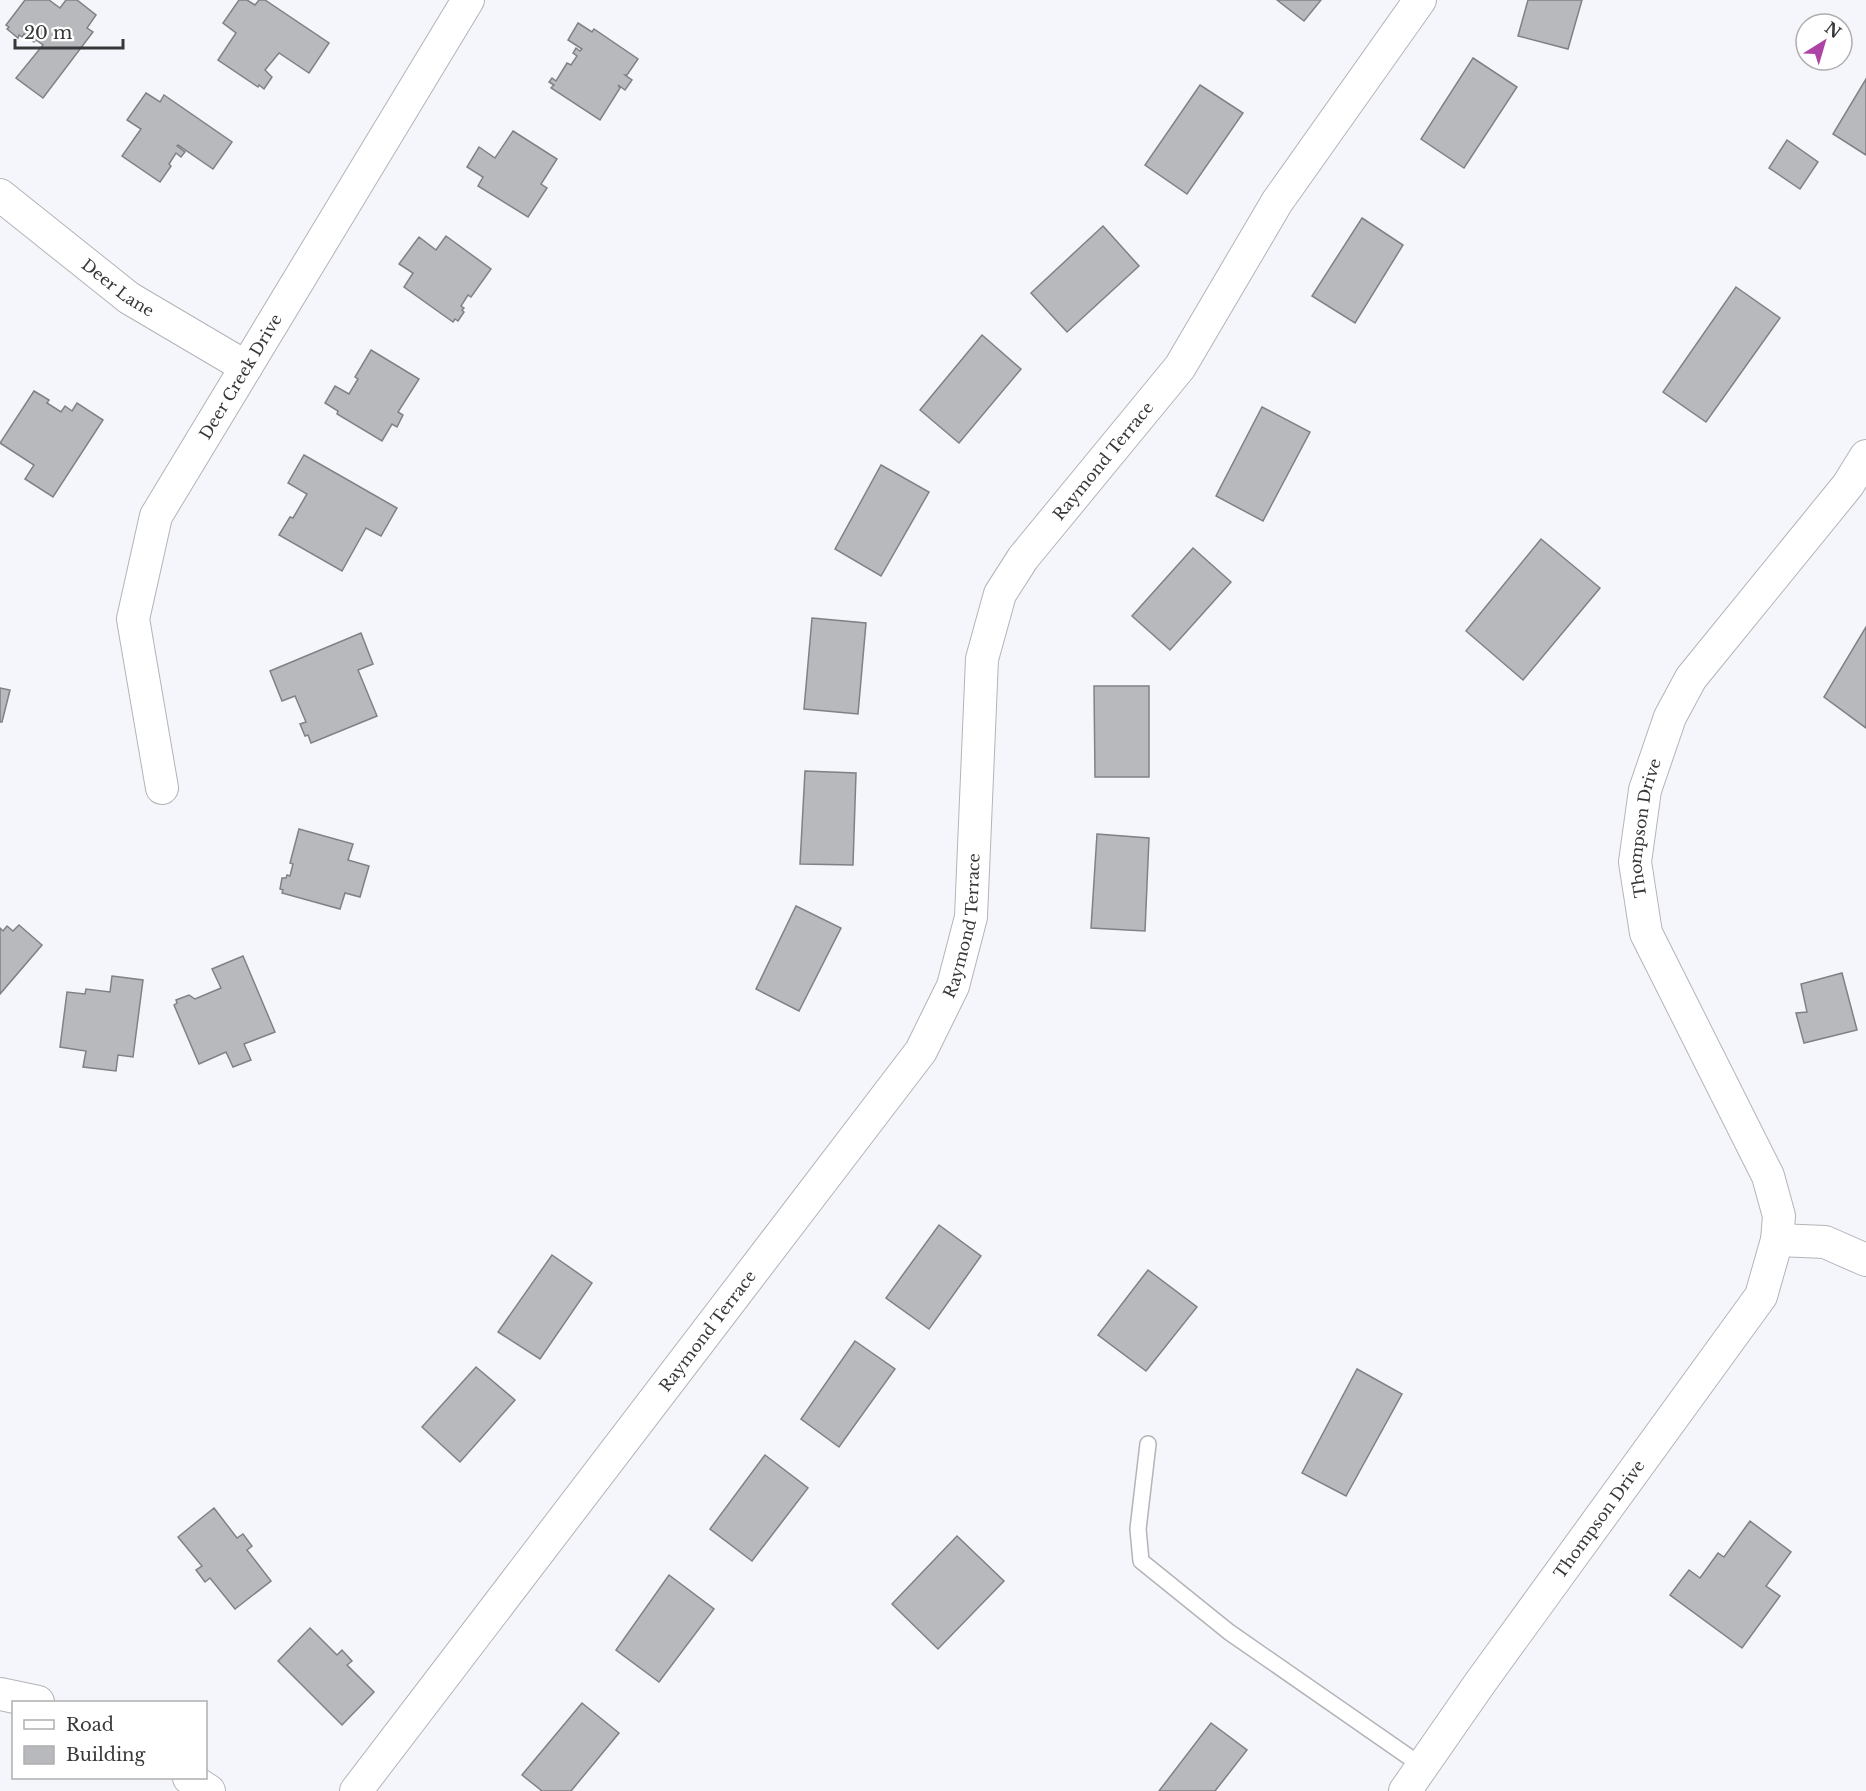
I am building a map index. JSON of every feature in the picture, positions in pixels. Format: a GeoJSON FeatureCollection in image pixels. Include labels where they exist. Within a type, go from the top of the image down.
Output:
{"type":"FeatureCollection","features":[{"type":"Feature","properties":{"kind":"street","name":"Deer Creek Drive"},"geometry":{"type":"LineString","coordinates":[[162,788],[133,619],[156,516],[468,0]]}},
{"type":"Feature","properties":{"kind":"street","name":"Raymond Terrace"},"geometry":{"type":"LineString","coordinates":[[356,1791],[921,1051],[953,986],[971,917],[982,659],[1000,594],[1023,558],[1180,367],[1277,202],[1420,0]]}},
{"type":"Feature","properties":{"kind":"street","name":"Deer Lane"},"geometry":{"type":"LineString","coordinates":[[0,195],[129,298],[246,367]]}},
{"type":"Feature","properties":{"kind":"street","name":"Thompson Drive"},"geometry":{"type":"LineString","coordinates":[[1413,1779],[1761,1296],[1777,1240],[1779,1216],[1768,1176],[1647,933],[1635,861],[1645,790],[1670,717],[1691,678],[1848,485],[1866,456]]}},
{"type":"Feature","properties":{"kind":"street"},"geometry":{"type":"LineString","coordinates":[[1777,1240],[1824,1242],[1866,1260]]}},
{"type":"Feature","properties":{"kind":"street"},"geometry":{"type":"LineString","coordinates":[[0,1694],[33,1701]]}},
{"type":"Feature","properties":{"kind":"street"},"geometry":{"type":"LineString","coordinates":[[191,1779],[209,1791]]}},
{"type":"Feature","properties":{"kind":"lane"},"geometry":{"type":"LineString","coordinates":[[1148,1444],[1138,1529],[1141,1561],[1413,1779]]}},
{"type":"Feature","properties":{"kind":"building"},"geometry":{"type":"Polygon","coordinates":[[[25,0],[49,0],[60,8],[66,0],[77,0],[96,15],[87,28],[93,32],[43,98],[16,78],[43,45],[36,40],[34,42],[24,34],[22,37],[19,35],[18,38],[7,29],[9,27],[6,25],[25,0]]]}},
{"type":"Feature","properties":{"kind":"building"},"geometry":{"type":"Polygon","coordinates":[[[239,0],[247,0],[255,5],[259,0],[265,0],[329,43],[309,73],[279,53],[265,70],[272,77],[264,89],[218,60],[236,33],[223,23],[239,0]]]}},
{"type":"Feature","properties":{"kind":"building"},"geometry":{"type":"Polygon","coordinates":[[[1277,0],[1321,0],[1304,21],[1277,0]]]}},
{"type":"Feature","properties":{"kind":"building"},"geometry":{"type":"Polygon","coordinates":[[[1528,0],[1582,0],[1568,49],[1518,36],[1528,0]]]}},
{"type":"Feature","properties":{"kind":"building"},"geometry":{"type":"Polygon","coordinates":[[[578,23],[592,32],[594,29],[638,59],[625,75],[632,80],[625,90],[618,85],[620,88],[600,120],[551,88],[554,85],[549,82],[552,78],[556,81],[567,63],[571,65],[577,56],[573,53],[576,48],[580,51],[582,49],[568,40],[578,23]]]}},
{"type":"Feature","properties":{"kind":"building"},"geometry":{"type":"Polygon","coordinates":[[[1473,58],[1517,87],[1464,168],[1421,139],[1473,58]]]}},
{"type":"Feature","properties":{"kind":"building"},"geometry":{"type":"Polygon","coordinates":[[[1866,79],[1866,155],[1833,134],[1866,79]]]}},
{"type":"Feature","properties":{"kind":"building"},"geometry":{"type":"Polygon","coordinates":[[[1200,85],[1243,113],[1187,194],[1145,165],[1200,85]]]}},
{"type":"Feature","properties":{"kind":"building"},"geometry":{"type":"Polygon","coordinates":[[[146,93],[160,102],[164,95],[232,142],[213,169],[178,145],[185,152],[181,157],[176,153],[169,164],[171,166],[160,182],[122,156],[141,129],[127,120],[146,93]]]}},
{"type":"Feature","properties":{"kind":"building"},"geometry":{"type":"Polygon","coordinates":[[[513,131],[557,159],[541,184],[547,188],[528,217],[478,186],[483,177],[467,167],[479,147],[495,158],[513,131]]]}},
{"type":"Feature","properties":{"kind":"building"},"geometry":{"type":"Polygon","coordinates":[[[1787,140],[1818,162],[1800,189],[1769,168],[1787,140]]]}},
{"type":"Feature","properties":{"kind":"building"},"geometry":{"type":"Polygon","coordinates":[[[1362,218],[1403,245],[1355,323],[1312,296],[1362,218]]]}},
{"type":"Feature","properties":{"kind":"building"},"geometry":{"type":"Polygon","coordinates":[[[1103,226],[1139,266],[1067,332],[1031,293],[1103,226]]]}},
{"type":"Feature","properties":{"kind":"building"},"geometry":{"type":"Polygon","coordinates":[[[446,236],[491,269],[471,297],[468,295],[461,306],[464,312],[458,321],[455,319],[453,322],[404,287],[413,273],[399,264],[419,237],[436,250],[446,236]]]}},
{"type":"Feature","properties":{"kind":"building"},"geometry":{"type":"Polygon","coordinates":[[[1736,287],[1780,318],[1706,422],[1663,392],[1736,287]]]}},
{"type":"Feature","properties":{"kind":"building"},"geometry":{"type":"Polygon","coordinates":[[[982,335],[1021,369],[959,443],[920,410],[982,335]]]}},
{"type":"Feature","properties":{"kind":"building"},"geometry":{"type":"Polygon","coordinates":[[[371,350],[419,379],[398,412],[403,415],[397,427],[392,424],[382,441],[337,414],[338,411],[325,403],[335,386],[349,394],[358,379],[355,377],[371,350]]]}},
{"type":"Feature","properties":{"kind":"building"},"geometry":{"type":"Polygon","coordinates":[[[34,391],[49,400],[47,403],[61,412],[65,406],[72,411],[77,403],[103,420],[53,497],[25,479],[34,465],[0,443],[34,391]]]}},
{"type":"Feature","properties":{"kind":"building"},"geometry":{"type":"Polygon","coordinates":[[[1262,407],[1310,432],[1263,521],[1216,496],[1262,407]]]}},
{"type":"Feature","properties":{"kind":"building"},"geometry":{"type":"Polygon","coordinates":[[[304,455],[397,508],[381,536],[366,528],[342,571],[279,535],[290,517],[293,518],[307,494],[288,483],[304,455]]]}},
{"type":"Feature","properties":{"kind":"building"},"geometry":{"type":"Polygon","coordinates":[[[881,465],[929,492],[881,576],[835,549],[881,465]]]}},
{"type":"Feature","properties":{"kind":"building"},"geometry":{"type":"Polygon","coordinates":[[[1541,539],[1600,588],[1523,680],[1466,631],[1541,539]]]}},
{"type":"Feature","properties":{"kind":"building"},"geometry":{"type":"Polygon","coordinates":[[[1193,548],[1231,582],[1170,650],[1132,616],[1193,548]]]}},
{"type":"Feature","properties":{"kind":"building"},"geometry":{"type":"Polygon","coordinates":[[[812,618],[866,623],[858,714],[804,709],[812,618]]]}},
{"type":"Feature","properties":{"kind":"building"},"geometry":{"type":"Polygon","coordinates":[[[1866,627],[1866,728],[1824,697],[1866,627]]]}},
{"type":"Feature","properties":{"kind":"building"},"geometry":{"type":"Polygon","coordinates":[[[361,633],[373,664],[358,670],[377,716],[311,743],[300,724],[306,722],[295,696],[282,701],[270,671],[361,633]]]}},
{"type":"Feature","properties":{"kind":"building"},"geometry":{"type":"Polygon","coordinates":[[[1094,686],[1149,686],[1149,777],[1095,777],[1094,686]]]}},
{"type":"Feature","properties":{"kind":"building"},"geometry":{"type":"Polygon","coordinates":[[[0,688],[10,690],[2,722],[0,722],[0,688]]]}},
{"type":"Feature","properties":{"kind":"building"},"geometry":{"type":"Polygon","coordinates":[[[805,771],[856,773],[853,865],[800,864],[805,771]]]}},
{"type":"Feature","properties":{"kind":"building"},"geometry":{"type":"Polygon","coordinates":[[[299,829],[353,844],[348,860],[369,866],[360,897],[345,893],[340,909],[282,893],[283,890],[280,889],[282,878],[290,876],[293,864],[290,863],[299,829]]]}},
{"type":"Feature","properties":{"kind":"building"},"geometry":{"type":"Polygon","coordinates":[[[1097,834],[1149,838],[1145,931],[1091,928],[1097,834]]]}},
{"type":"Feature","properties":{"kind":"building"},"geometry":{"type":"Polygon","coordinates":[[[796,906],[841,928],[799,1011],[756,989],[796,906]]]}},
{"type":"Feature","properties":{"kind":"building"},"geometry":{"type":"Polygon","coordinates":[[[19,925],[42,945],[0,994],[0,928],[3,931],[7,926],[13,931],[19,925]]]}},
{"type":"Feature","properties":{"kind":"building"},"geometry":{"type":"Polygon","coordinates":[[[243,956],[275,1032],[244,1044],[251,1060],[233,1067],[226,1052],[199,1064],[174,1005],[177,1003],[176,1000],[189,995],[195,999],[221,988],[212,969],[243,956]]]}},
{"type":"Feature","properties":{"kind":"building"},"geometry":{"type":"Polygon","coordinates":[[[1842,973],[1857,1030],[1804,1043],[1796,1013],[1807,1012],[1801,984],[1842,973]]]}},
{"type":"Feature","properties":{"kind":"building"},"geometry":{"type":"Polygon","coordinates":[[[112,976],[143,980],[133,1057],[118,1055],[116,1071],[83,1067],[86,1051],[60,1047],[67,992],[85,994],[86,989],[110,992],[112,976]]]}},
{"type":"Feature","properties":{"kind":"building"},"geometry":{"type":"Polygon","coordinates":[[[939,1225],[981,1256],[929,1329],[886,1298],[939,1225]]]}},
{"type":"Feature","properties":{"kind":"building"},"geometry":{"type":"Polygon","coordinates":[[[552,1255],[592,1283],[540,1359],[498,1332],[552,1255]]]}},
{"type":"Feature","properties":{"kind":"building"},"geometry":{"type":"Polygon","coordinates":[[[1148,1270],[1197,1307],[1146,1371],[1098,1335],[1148,1270]]]}},
{"type":"Feature","properties":{"kind":"building"},"geometry":{"type":"Polygon","coordinates":[[[855,1341],[895,1369],[839,1447],[801,1419],[855,1341]]]}},
{"type":"Feature","properties":{"kind":"building"},"geometry":{"type":"Polygon","coordinates":[[[476,1367],[515,1400],[460,1462],[422,1427],[476,1367]]]}},
{"type":"Feature","properties":{"kind":"building"},"geometry":{"type":"Polygon","coordinates":[[[1357,1369],[1402,1394],[1346,1496],[1302,1473],[1357,1369]]]}},
{"type":"Feature","properties":{"kind":"building"},"geometry":{"type":"Polygon","coordinates":[[[765,1455],[808,1488],[752,1561],[710,1529],[765,1455]]]}},
{"type":"Feature","properties":{"kind":"building"},"geometry":{"type":"Polygon","coordinates":[[[214,1508],[237,1538],[243,1534],[252,1546],[247,1550],[271,1581],[235,1609],[210,1578],[205,1582],[196,1570],[202,1566],[178,1537],[214,1508]]]}},
{"type":"Feature","properties":{"kind":"building"},"geometry":{"type":"Polygon","coordinates":[[[1750,1521],[1791,1552],[1766,1586],[1780,1596],[1742,1648],[1670,1595],[1689,1570],[1700,1578],[1718,1553],[1724,1557],[1750,1521]]]}},
{"type":"Feature","properties":{"kind":"building"},"geometry":{"type":"Polygon","coordinates":[[[957,1536],[1004,1581],[938,1649],[892,1604],[957,1536]]]}},
{"type":"Feature","properties":{"kind":"building"},"geometry":{"type":"Polygon","coordinates":[[[669,1575],[714,1609],[659,1682],[616,1650],[669,1575]]]}},
{"type":"Feature","properties":{"kind":"building"},"geometry":{"type":"Polygon","coordinates":[[[310,1628],[337,1655],[342,1650],[352,1661],[347,1665],[374,1692],[342,1725],[278,1661],[310,1628]]]}},
{"type":"Feature","properties":{"kind":"building"},"geometry":{"type":"Polygon","coordinates":[[[582,1703],[619,1733],[571,1791],[542,1791],[522,1775],[582,1703]]]}},
{"type":"Feature","properties":{"kind":"building"},"geometry":{"type":"Polygon","coordinates":[[[1211,1723],[1247,1750],[1215,1791],[1159,1791],[1211,1723]]]}}]}
